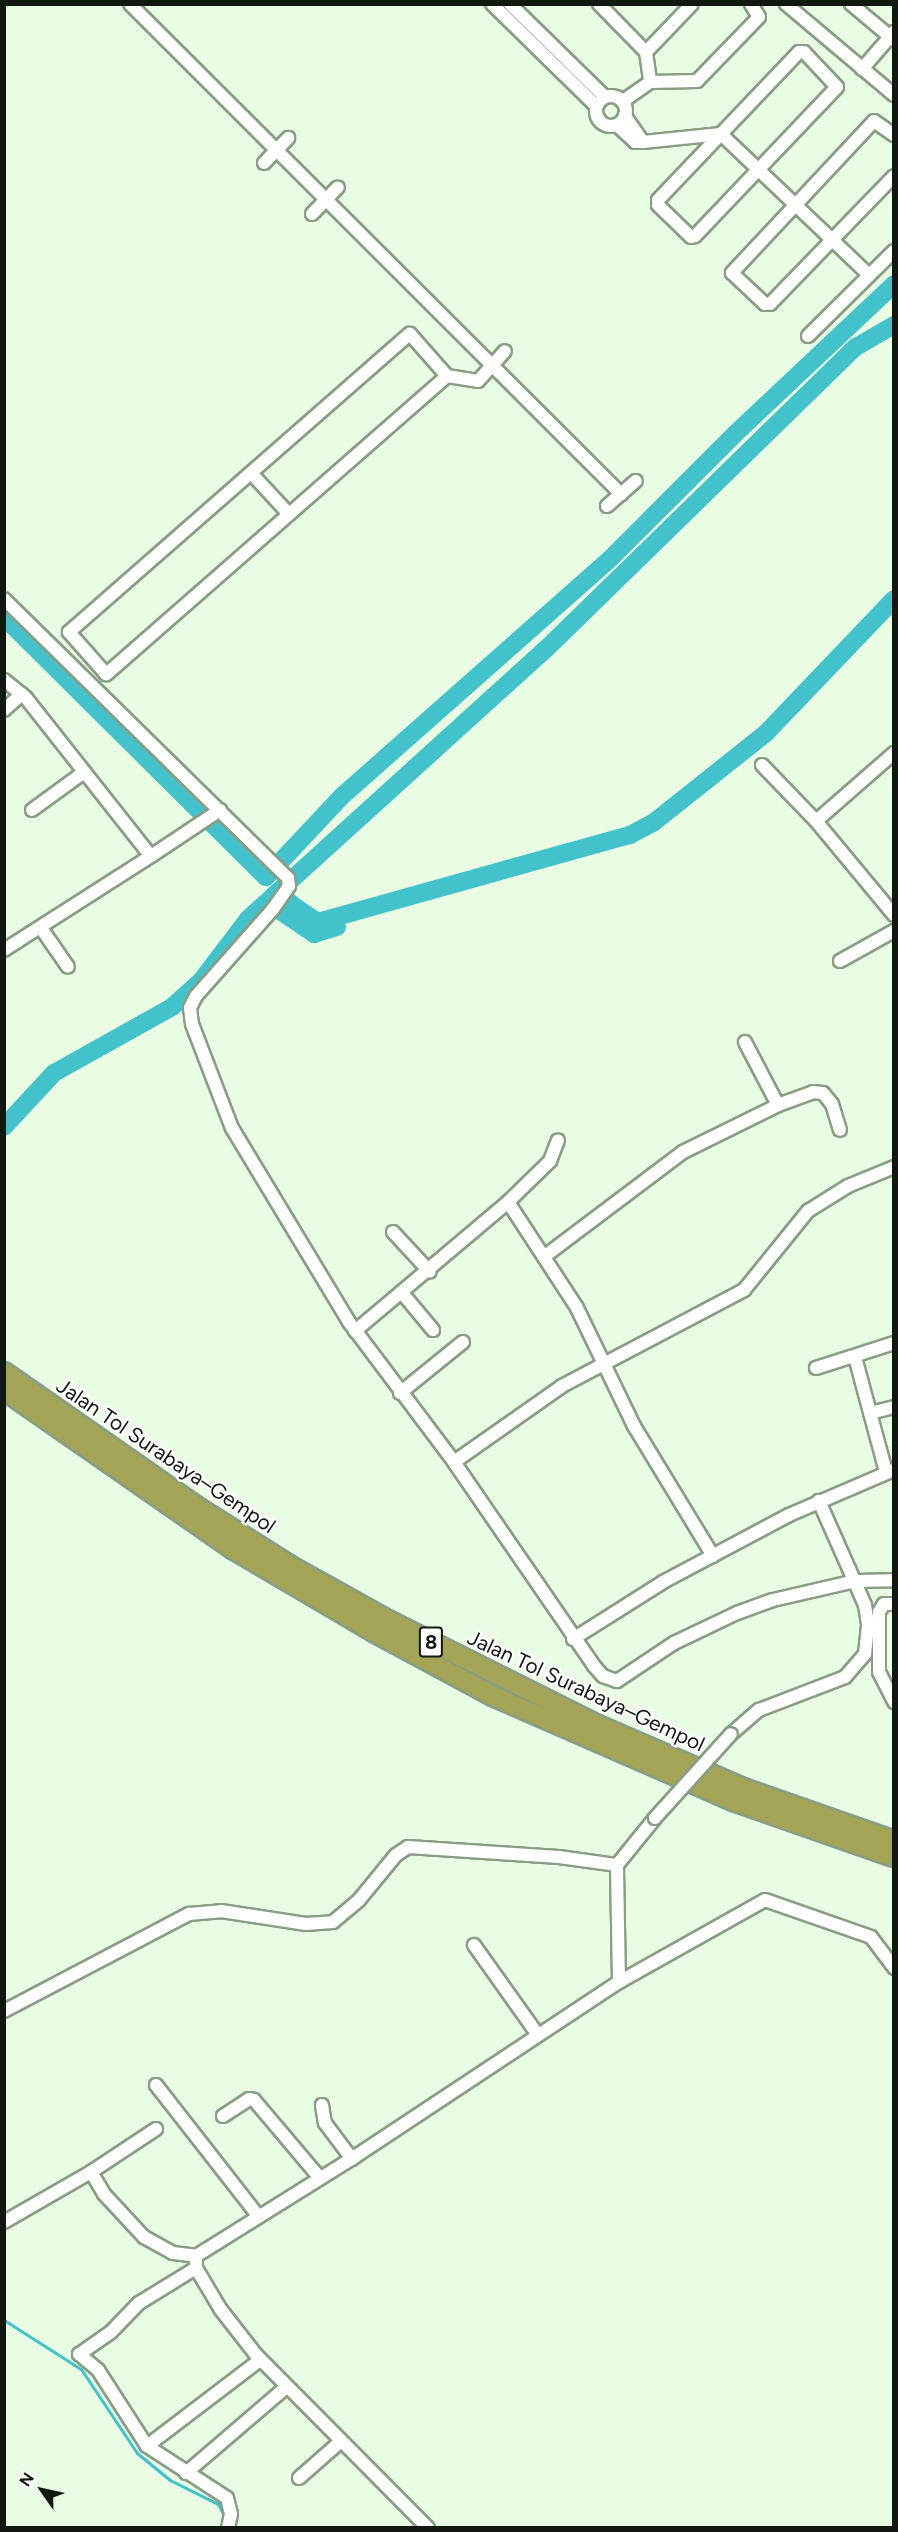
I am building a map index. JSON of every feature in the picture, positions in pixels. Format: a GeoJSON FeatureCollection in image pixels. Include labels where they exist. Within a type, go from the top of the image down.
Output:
{"type":"FeatureCollection","features":[{"type":"Feature","properties":{"kind":"highway","name":"Jalan Tol Surabaya–Gempol"},"geometry":{"type":"LineString","coordinates":[[4,1372],[196,1506],[288,1565],[393,1622],[598,1725],[743,1788],[894,1841]]}},
{"type":"Feature","properties":{"kind":"highway","name":"Jalan Tol Surabaya–Gempol"},"geometry":{"type":"LineString","coordinates":[[4,1390],[233,1549],[374,1632],[494,1696],[736,1802],[894,1857]]}},
{"type":"Feature","properties":{"kind":"street"},"geometry":{"type":"LineString","coordinates":[[130,4],[621,494]]}},
{"type":"Feature","properties":{"kind":"street"},"geometry":{"type":"LineString","coordinates":[[492,4],[601,101]]}},
{"type":"Feature","properties":{"kind":"street"},"geometry":{"type":"LineString","coordinates":[[510,4],[601,101]]}},
{"type":"Feature","properties":{"kind":"street"},"geometry":{"type":"LineString","coordinates":[[646,52],[692,4]]}},
{"type":"Feature","properties":{"kind":"street"},"geometry":{"type":"LineString","coordinates":[[621,120],[623,101],[651,82],[698,81],[759,17],[751,4]]}},
{"type":"Feature","properties":{"kind":"street"},"geometry":{"type":"LineString","coordinates":[[786,4],[894,95]]}},
{"type":"Feature","properties":{"kind":"street"},"geometry":{"type":"LineString","coordinates":[[852,4],[892,36],[862,69]]}},
{"type":"Feature","properties":{"kind":"street"},"geometry":{"type":"LineString","coordinates":[[606,7],[646,52],[651,82]]}},
{"type":"Feature","properties":{"kind":"street"},"geometry":{"type":"LineString","coordinates":[[799,52],[828,75],[837,87],[693,237],[657,203],[721,134],[799,52]]}},
{"type":"Feature","properties":{"kind":"street"},"geometry":{"type":"LineString","coordinates":[[621,120],[603,124],[598,119],[601,101],[611,95],[623,101]]}},
{"type":"Feature","properties":{"kind":"street"},"geometry":{"type":"LineString","coordinates":[[621,120],[643,142],[721,134],[868,274]]}},
{"type":"Feature","properties":{"kind":"street"},"geometry":{"type":"LineString","coordinates":[[894,135],[874,121],[732,273],[768,305],[894,176]]}},
{"type":"Feature","properties":{"kind":"street"},"geometry":{"type":"LineString","coordinates":[[686,136],[699,157]]}},
{"type":"Feature","properties":{"kind":"street"},"geometry":{"type":"LineString","coordinates":[[264,164],[288,138]]}},
{"type":"Feature","properties":{"kind":"street"},"geometry":{"type":"LineString","coordinates":[[312,214],[338,188]]}},
{"type":"Feature","properties":{"kind":"street"},"geometry":{"type":"LineString","coordinates":[[808,336],[868,274],[894,251]]}},
{"type":"Feature","properties":{"kind":"street"},"geometry":{"type":"LineString","coordinates":[[447,376],[106,674],[69,632],[410,334],[447,376],[478,381],[505,351]]}},
{"type":"Feature","properties":{"kind":"street"},"geometry":{"type":"LineString","coordinates":[[251,473],[289,514]]}},
{"type":"Feature","properties":{"kind":"street"},"geometry":{"type":"LineString","coordinates":[[607,506],[636,481]]}},
{"type":"Feature","properties":{"kind":"street"},"geometry":{"type":"LineString","coordinates":[[4,599],[214,816],[275,866],[289,883],[273,909],[196,996],[190,1017],[239,1141],[355,1331],[454,1462],[573,1639],[603,1676],[617,1680],[675,1643],[737,1613],[773,1600],[855,1581],[894,1580]]}},
{"type":"Feature","properties":{"kind":"street"},"geometry":{"type":"LineString","coordinates":[[4,680],[22,694],[82,773],[151,856]]}},
{"type":"Feature","properties":{"kind":"street"},"geometry":{"type":"LineString","coordinates":[[4,710],[22,694]]}},
{"type":"Feature","properties":{"kind":"street"},"geometry":{"type":"LineString","coordinates":[[816,821],[894,753]]}},
{"type":"Feature","properties":{"kind":"street"},"geometry":{"type":"LineString","coordinates":[[762,765],[816,821],[894,915]]}},
{"type":"Feature","properties":{"kind":"street"},"geometry":{"type":"LineString","coordinates":[[32,810],[82,773]]}},
{"type":"Feature","properties":{"kind":"street"},"geometry":{"type":"LineString","coordinates":[[4,950],[214,816]]}},
{"type":"Feature","properties":{"kind":"street"},"geometry":{"type":"LineString","coordinates":[[40,928],[68,967]]}},
{"type":"Feature","properties":{"kind":"street"},"geometry":{"type":"LineString","coordinates":[[840,961],[894,931]]}},
{"type":"Feature","properties":{"kind":"street"},"geometry":{"type":"LineString","coordinates":[[745,1042],[778,1105]]}},
{"type":"Feature","properties":{"kind":"street"},"geometry":{"type":"LineString","coordinates":[[545,1256],[683,1152],[778,1105],[813,1092],[823,1093],[832,1104],[840,1130]]}},
{"type":"Feature","properties":{"kind":"street"},"geometry":{"type":"LineString","coordinates":[[355,1331],[430,1272],[508,1202],[550,1161],[558,1140]]}},
{"type":"Feature","properties":{"kind":"street"},"geometry":{"type":"LineString","coordinates":[[454,1462],[545,1396],[605,1362],[744,1290],[808,1211],[848,1186],[894,1167]]}},
{"type":"Feature","properties":{"kind":"street"},"geometry":{"type":"LineString","coordinates":[[508,1202],[545,1256],[605,1362],[634,1426],[713,1556]]}},
{"type":"Feature","properties":{"kind":"street"},"geometry":{"type":"LineString","coordinates":[[393,1232],[430,1272]]}},
{"type":"Feature","properties":{"kind":"street"},"geometry":{"type":"LineString","coordinates":[[403,1294],[433,1330]]}},
{"type":"Feature","properties":{"kind":"street"},"geometry":{"type":"LineString","coordinates":[[400,1393],[464,1342]]}},
{"type":"Feature","properties":{"kind":"street"},"geometry":{"type":"LineString","coordinates":[[816,1368],[894,1344]]}},
{"type":"Feature","properties":{"kind":"street"},"geometry":{"type":"LineString","coordinates":[[573,1639],[713,1556],[819,1501],[890,1471],[870,1413],[855,1357]]}},
{"type":"Feature","properties":{"kind":"street"},"geometry":{"type":"LineString","coordinates":[[870,1413],[894,1407]]}},
{"type":"Feature","properties":{"kind":"street"},"geometry":{"type":"LineString","coordinates":[[619,1982],[617,1865],[655,1818],[731,1734],[759,1710],[845,1677],[860,1663],[868,1642],[868,1624],[855,1581],[819,1501]]}},
{"type":"Feature","properties":{"kind":"street"},"geometry":{"type":"LineString","coordinates":[[894,1604],[884,1604],[879,1612],[883,1684],[894,1702]]}},
{"type":"Feature","properties":{"kind":"street"},"geometry":{"type":"LineString","coordinates":[[880,1661],[894,1664]]}},
{"type":"Feature","properties":{"kind":"street"},"geometry":{"type":"LineString","coordinates":[[4,2011],[189,1914],[221,1911],[306,1924],[333,1922],[359,1900],[396,1855],[408,1847],[559,1857],[617,1865]]}},
{"type":"Feature","properties":{"kind":"street"},"geometry":{"type":"LineString","coordinates":[[228,2528],[231,2514],[227,2498],[147,2446],[98,2370],[79,2354],[111,2332],[139,2303],[196,2262],[255,2213],[320,2178],[344,2149],[538,2036],[619,1982],[765,1900],[872,1937],[894,1968]]}},
{"type":"Feature","properties":{"kind":"street"},"geometry":{"type":"LineString","coordinates":[[474,1945],[538,2036]]}},
{"type":"Feature","properties":{"kind":"street"},"geometry":{"type":"LineString","coordinates":[[156,2085],[255,2213]]}},
{"type":"Feature","properties":{"kind":"street"},"geometry":{"type":"LineString","coordinates":[[223,2116],[249,2099],[254,2100],[320,2178]]}},
{"type":"Feature","properties":{"kind":"street"},"geometry":{"type":"LineString","coordinates":[[322,2105],[322,2116],[344,2149]]}},
{"type":"Feature","properties":{"kind":"street"},"geometry":{"type":"LineString","coordinates":[[4,2222],[93,2170],[156,2129]]}},
{"type":"Feature","properties":{"kind":"street"},"geometry":{"type":"LineString","coordinates":[[93,2170],[104,2194],[144,2237],[173,2253],[196,2262],[226,2318],[260,2360],[285,2388],[428,2528]]}},
{"type":"Feature","properties":{"kind":"street"},"geometry":{"type":"LineString","coordinates":[[147,2446],[260,2360]]}},
{"type":"Feature","properties":{"kind":"street"},"geometry":{"type":"LineString","coordinates":[[186,2473],[285,2388]]}},
{"type":"Feature","properties":{"kind":"street"},"geometry":{"type":"LineString","coordinates":[[299,2478],[340,2442]]}},
{"type":"Feature","properties":{"kind":"waterway"},"geometry":{"type":"LineString","coordinates":[[4,617],[266,877],[341,797],[610,559],[736,433],[894,284]]}},
{"type":"Feature","properties":{"kind":"waterway"},"geometry":{"type":"LineString","coordinates":[[4,1127],[54,1073],[172,1007],[201,981],[248,919],[546,649],[856,347],[894,325]]}},
{"type":"Feature","properties":{"kind":"waterway"},"geometry":{"type":"LineString","coordinates":[[274,895],[279,891],[291,904],[318,922],[630,835],[653,823],[766,733],[894,599]]}},
{"type":"Feature","properties":{"kind":"waterway"},"geometry":{"type":"LineString","coordinates":[[273,906],[314,934],[337,927]]}},
{"type":"Feature","properties":{"kind":"waterway"},"geometry":{"type":"LineString","coordinates":[[4,2320],[81,2369],[137,2453],[170,2480],[218,2504],[225,2517]]}}]}
